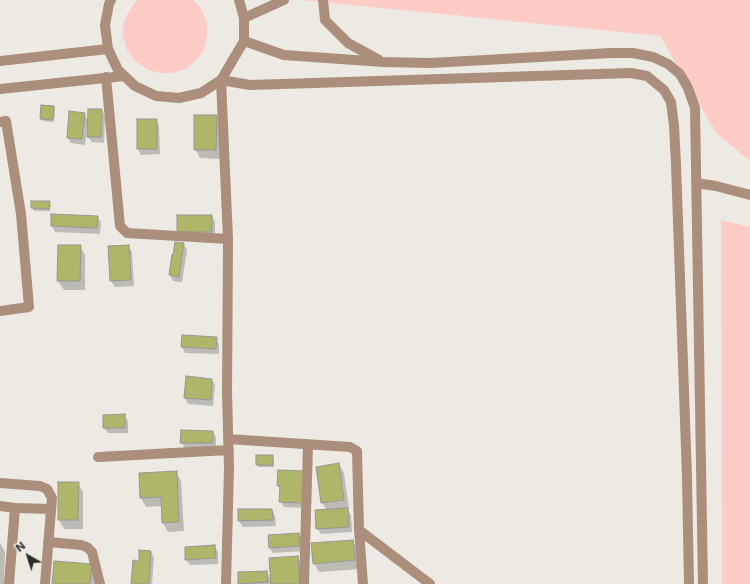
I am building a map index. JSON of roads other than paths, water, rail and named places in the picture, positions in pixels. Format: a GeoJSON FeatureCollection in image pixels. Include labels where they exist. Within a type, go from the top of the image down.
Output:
{"type":"FeatureCollection","features":[{"type":"Feature","properties":{"kind":"street"},"geometry":{"type":"LineString","coordinates":[[111,0],[105,25],[108,49],[118,70],[135,86],[156,96],[179,98],[201,93],[221,80],[244,41],[244,18],[239,0]]}},
{"type":"Feature","properties":{"kind":"street"},"geometry":{"type":"LineString","coordinates":[[244,18],[284,0]]}},
{"type":"Feature","properties":{"kind":"street"},"geometry":{"type":"LineString","coordinates":[[323,0],[325,20],[348,43],[383,62]]}},
{"type":"Feature","properties":{"kind":"street"},"geometry":{"type":"LineString","coordinates":[[244,41],[284,55],[383,62],[431,63],[611,53],[634,54],[653,57],[668,64],[680,74],[688,88],[695,108],[703,584]]}},
{"type":"Feature","properties":{"kind":"street"},"geometry":{"type":"LineString","coordinates":[[0,61],[108,49]]}},
{"type":"Feature","properties":{"kind":"street"},"geometry":{"type":"LineString","coordinates":[[221,80],[250,85],[631,73],[647,76],[664,90],[671,102],[676,164],[687,477],[689,584]]}},
{"type":"Feature","properties":{"kind":"street"},"geometry":{"type":"LineString","coordinates":[[0,89],[124,76]]}},
{"type":"Feature","properties":{"kind":"street"},"geometry":{"type":"LineString","coordinates":[[106,77],[120,226],[127,233],[228,239]]}},
{"type":"Feature","properties":{"kind":"street"},"geometry":{"type":"LineString","coordinates":[[221,80],[228,239],[227,393],[229,450],[226,584]]}},
{"type":"Feature","properties":{"kind":"street"},"geometry":{"type":"LineString","coordinates":[[0,122],[6,121],[21,214],[29,307],[0,311]]}},
{"type":"Feature","properties":{"kind":"street"},"geometry":{"type":"LineString","coordinates":[[696,183],[716,186],[750,195]]}},
{"type":"Feature","properties":{"kind":"street"},"geometry":{"type":"LineString","coordinates":[[228,439],[350,447],[357,451],[359,530],[363,584]]}},
{"type":"Feature","properties":{"kind":"street"},"geometry":{"type":"LineString","coordinates":[[304,584],[308,444]]}},
{"type":"Feature","properties":{"kind":"street"},"geometry":{"type":"LineString","coordinates":[[98,457],[229,450]]}},
{"type":"Feature","properties":{"kind":"street"},"geometry":{"type":"LineString","coordinates":[[0,483],[40,486],[47,489],[52,498],[44,584]]}},
{"type":"Feature","properties":{"kind":"street"},"geometry":{"type":"LineString","coordinates":[[0,506],[51,509]]}},
{"type":"Feature","properties":{"kind":"street"},"geometry":{"type":"LineString","coordinates":[[9,584],[16,508]]}},
{"type":"Feature","properties":{"kind":"street"},"geometry":{"type":"LineString","coordinates":[[359,530],[430,584]]}},
{"type":"Feature","properties":{"kind":"street"},"geometry":{"type":"LineString","coordinates":[[48,542],[81,545],[87,547],[92,552],[100,584]]}}]}
